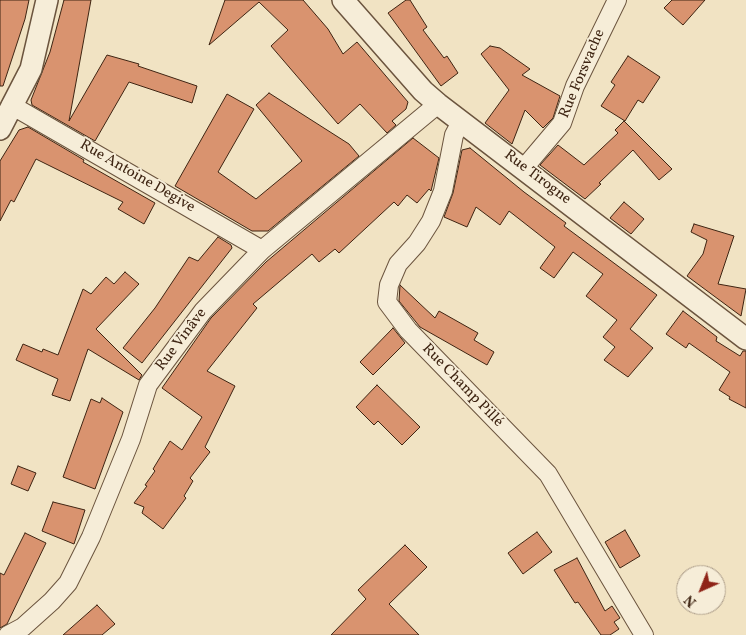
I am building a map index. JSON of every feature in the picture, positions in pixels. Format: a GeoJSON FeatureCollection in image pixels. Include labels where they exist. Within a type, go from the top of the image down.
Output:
{"type":"FeatureCollection","features":[{"type":"Feature","properties":{"kind":"street"},"geometry":{"type":"LineString","coordinates":[[0,128],[31,69],[48,0]]}},
{"type":"Feature","properties":{"kind":"street","name":"Rue Tirogne"},"geometry":{"type":"LineString","coordinates":[[343,0],[423,90],[438,104],[746,339]]}},
{"type":"Feature","properties":{"kind":"street","name":"Rue Forsvache"},"geometry":{"type":"LineString","coordinates":[[524,168],[562,123],[575,86],[617,0]]}},
{"type":"Feature","properties":{"kind":"street","name":"Rue Vinâve"},"geometry":{"type":"LineString","coordinates":[[8,635],[23,627],[52,601],[68,583],[95,528],[131,439],[148,386],[203,311],[262,250],[438,104]]}},
{"type":"Feature","properties":{"kind":"street","name":"Rue Antoine Degive"},"geometry":{"type":"LineString","coordinates":[[11,105],[262,250]]}},
{"type":"Feature","properties":{"kind":"street","name":"Rue Champ Pillé"},"geometry":{"type":"LineString","coordinates":[[461,122],[454,135],[443,192],[432,221],[417,243],[398,264],[389,284],[387,302],[408,330],[548,474],[644,635]]}},
{"type":"Feature","properties":{"kind":"building"},"geometry":{"type":"Polygon","coordinates":[[[0,0],[29,0],[25,19],[3,86],[0,86],[0,0]]]}},
{"type":"Feature","properties":{"kind":"building"},"geometry":{"type":"Polygon","coordinates":[[[64,0],[91,0],[69,121],[107,55],[139,64],[138,66],[197,86],[192,103],[129,82],[95,141],[32,105],[31,100],[50,52],[64,0]]]}},
{"type":"Feature","properties":{"kind":"building"},"geometry":{"type":"Polygon","coordinates":[[[225,0],[303,0],[328,29],[343,54],[357,42],[408,102],[406,109],[392,121],[396,125],[387,133],[360,104],[338,124],[271,46],[288,30],[259,2],[209,45],[225,0]]]}},
{"type":"Feature","properties":{"kind":"building"},"geometry":{"type":"Polygon","coordinates":[[[406,0],[410,0],[427,27],[423,30],[444,58],[447,56],[458,73],[441,86],[388,13],[406,0]]]}},
{"type":"Feature","properties":{"kind":"building"},"geometry":{"type":"Polygon","coordinates":[[[672,0],[705,0],[683,25],[664,8],[672,0]]]}},
{"type":"Feature","properties":{"kind":"building"},"geometry":{"type":"Polygon","coordinates":[[[490,46],[500,48],[530,69],[522,75],[560,96],[553,118],[543,128],[525,110],[512,144],[485,123],[509,90],[481,54],[490,46]]]}},
{"type":"Feature","properties":{"kind":"building"},"geometry":{"type":"Polygon","coordinates":[[[628,56],[660,77],[643,103],[638,100],[625,121],[601,106],[615,85],[611,82],[628,56]]]}},
{"type":"Feature","properties":{"kind":"building"},"geometry":{"type":"Polygon","coordinates":[[[269,93],[349,144],[359,156],[268,231],[252,231],[175,186],[227,94],[254,109],[218,172],[256,199],[302,161],[256,105],[269,93]]]}},
{"type":"Feature","properties":{"kind":"building"},"geometry":{"type":"Polygon","coordinates":[[[624,121],[672,169],[659,180],[633,150],[585,199],[540,165],[558,145],[584,165],[618,133],[615,130],[624,121]]]}},
{"type":"Feature","properties":{"kind":"building"},"geometry":{"type":"Polygon","coordinates":[[[28,127],[84,160],[83,162],[155,203],[144,224],[118,209],[123,202],[36,159],[14,202],[11,200],[0,221],[0,161],[19,130],[28,127]]]}},
{"type":"Feature","properties":{"kind":"building"},"geometry":{"type":"Polygon","coordinates":[[[413,138],[439,158],[431,191],[429,189],[417,203],[407,195],[398,206],[394,202],[339,253],[335,249],[319,262],[312,254],[253,304],[257,308],[207,371],[235,386],[205,447],[210,452],[190,478],[193,481],[184,496],[186,498],[163,529],[142,513],[144,507],[134,503],[147,486],[145,485],[155,471],[153,469],[170,441],[182,450],[202,417],[162,388],[211,318],[266,262],[413,138]]]}},
{"type":"Feature","properties":{"kind":"building"},"geometry":{"type":"Polygon","coordinates":[[[470,148],[566,223],[564,226],[657,295],[630,329],[653,348],[628,377],[604,360],[615,347],[603,337],[617,320],[586,296],[603,274],[573,252],[554,278],[540,268],[555,247],[509,211],[500,225],[476,207],[467,227],[444,217],[453,193],[462,150],[470,148]]]}},
{"type":"Feature","properties":{"kind":"building"},"geometry":{"type":"Polygon","coordinates":[[[624,202],[644,219],[631,234],[610,218],[624,202]]]}},
{"type":"Feature","properties":{"kind":"building"},"geometry":{"type":"Polygon","coordinates":[[[694,224],[734,236],[718,284],[746,289],[741,316],[687,276],[703,254],[707,240],[691,232],[694,224]]]}},
{"type":"Feature","properties":{"kind":"building"},"geometry":{"type":"Polygon","coordinates":[[[218,237],[231,245],[232,248],[142,363],[123,348],[155,308],[189,257],[198,261],[218,237]]]}},
{"type":"Feature","properties":{"kind":"building"},"geometry":{"type":"Polygon","coordinates":[[[125,272],[139,284],[96,329],[142,375],[139,380],[88,349],[70,401],[52,395],[58,379],[16,360],[23,344],[42,352],[43,349],[58,355],[83,289],[91,294],[106,277],[114,284],[125,272]]]}},
{"type":"Feature","properties":{"kind":"building"},"geometry":{"type":"Polygon","coordinates":[[[400,285],[435,318],[439,311],[478,333],[474,340],[494,352],[487,365],[420,327],[399,301],[400,285]]]}},
{"type":"Feature","properties":{"kind":"building"},"geometry":{"type":"Polygon","coordinates":[[[683,311],[717,337],[716,341],[740,356],[743,351],[746,351],[746,408],[729,399],[730,397],[719,390],[730,372],[689,343],[686,348],[666,334],[683,311]]]}},
{"type":"Feature","properties":{"kind":"building"},"geometry":{"type":"Polygon","coordinates":[[[393,328],[405,343],[373,375],[360,362],[393,328]]]}},
{"type":"Feature","properties":{"kind":"building"},"geometry":{"type":"Polygon","coordinates":[[[377,385],[420,427],[402,445],[378,421],[374,425],[356,407],[377,385]]]}},
{"type":"Feature","properties":{"kind":"building"},"geometry":{"type":"Polygon","coordinates":[[[102,398],[123,412],[95,489],[63,477],[91,399],[100,403],[102,398]]]}},
{"type":"Feature","properties":{"kind":"building"},"geometry":{"type":"Polygon","coordinates":[[[18,466],[36,473],[28,491],[11,484],[18,466]]]}},
{"type":"Feature","properties":{"kind":"building"},"geometry":{"type":"Polygon","coordinates":[[[53,502],[85,510],[74,544],[42,531],[53,502]]]}},
{"type":"Feature","properties":{"kind":"building"},"geometry":{"type":"Polygon","coordinates":[[[625,530],[640,556],[620,568],[605,542],[625,530]]]}},
{"type":"Feature","properties":{"kind":"building"},"geometry":{"type":"Polygon","coordinates":[[[537,532],[552,552],[523,574],[508,553],[537,532]]]}},
{"type":"Feature","properties":{"kind":"building"},"geometry":{"type":"Polygon","coordinates":[[[25,533],[46,543],[7,624],[0,628],[0,573],[4,575],[25,533]]]}},
{"type":"Feature","properties":{"kind":"building"},"geometry":{"type":"Polygon","coordinates":[[[405,545],[427,567],[389,604],[419,635],[331,635],[366,599],[358,590],[405,545]]]}},
{"type":"Feature","properties":{"kind":"building"},"geometry":{"type":"Polygon","coordinates":[[[577,558],[605,611],[612,606],[620,618],[614,622],[619,629],[610,635],[601,635],[578,602],[575,603],[554,570],[577,558]]]}},
{"type":"Feature","properties":{"kind":"building"},"geometry":{"type":"Polygon","coordinates":[[[97,605],[115,624],[102,635],[63,635],[97,605]]]}}]}
